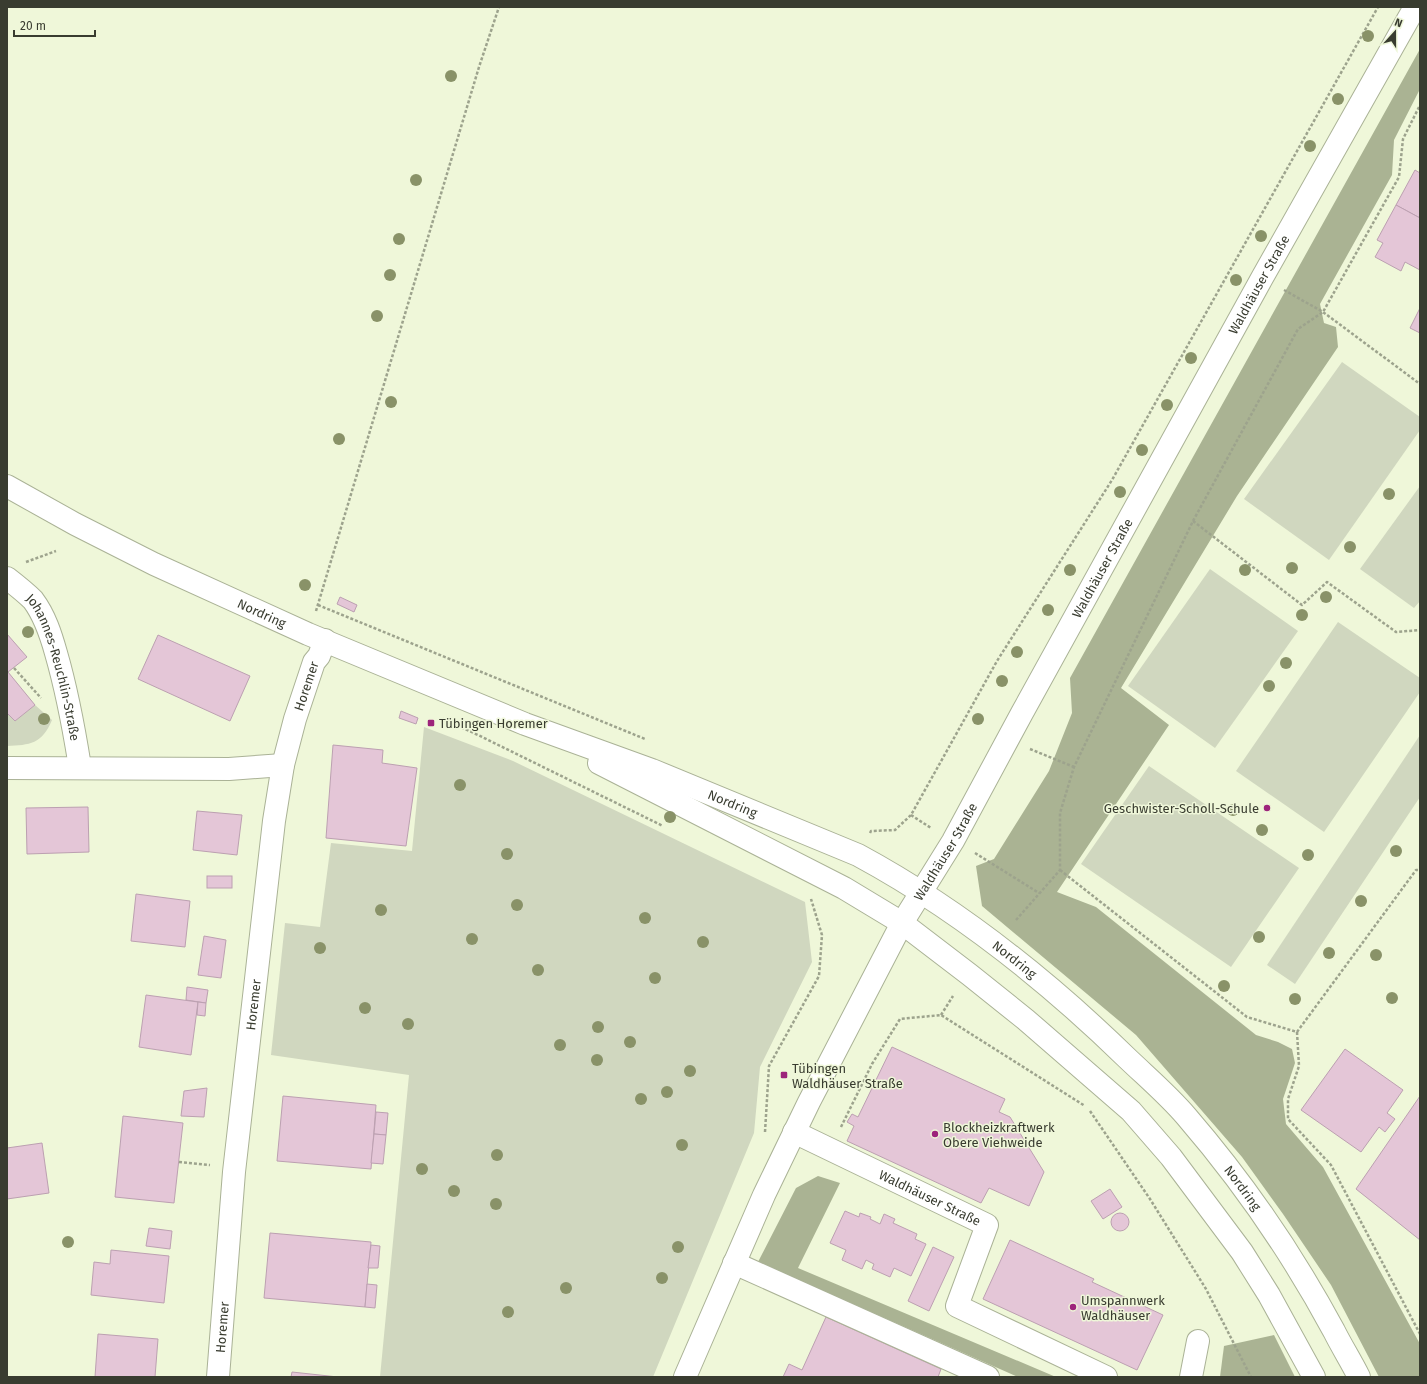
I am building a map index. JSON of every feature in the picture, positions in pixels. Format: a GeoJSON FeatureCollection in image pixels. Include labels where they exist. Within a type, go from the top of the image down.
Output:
{"type":"FeatureCollection","features":[{"type":"Feature","properties":{"kind":"street","name":"Waldhäuser Straße"},"geometry":{"type":"LineString","coordinates":[[685,1377],[764,1194],[794,1132],[902,923],[953,841],[1262,278],[1415,7]]}},
{"type":"Feature","properties":{"kind":"street","name":"Nordring"},"geometry":{"type":"LineString","coordinates":[[7,486],[75,524],[154,564],[316,637],[525,724],[652,770],[858,856],[891,873],[921,892],[986,937],[1047,985],[1110,1041],[1185,1114],[1230,1169],[1270,1224],[1315,1296],[1358,1377]]}},
{"type":"Feature","properties":{"kind":"street","name":"Johannes-Reuchlin-Straße"},"geometry":{"type":"LineString","coordinates":[[14,571],[20,588],[33,600],[49,630],[60,667],[72,718],[80,767]]}},
{"type":"Feature","properties":{"kind":"street","name":"Horemer"},"geometry":{"type":"LineString","coordinates":[[218,1377],[235,1168],[274,821],[283,765],[295,719],[314,662],[319,656],[316,637]]}},
{"type":"Feature","properties":{"kind":"street","name":"Nordring"},"geometry":{"type":"LineString","coordinates":[[525,724],[844,888],[902,923],[1025,1019],[1131,1111],[1171,1157],[1242,1252],[1269,1295],[1314,1377]]}},
{"type":"Feature","properties":{"kind":"street"},"geometry":{"type":"LineString","coordinates":[[7,768],[80,767],[167,770],[229,770],[283,765]]}},
{"type":"Feature","properties":{"kind":"street","name":"Waldhäuser Straße"},"geometry":{"type":"LineString","coordinates":[[794,1132],[987,1225],[957,1306],[1106,1377]]}},
{"type":"Feature","properties":{"kind":"street"},"geometry":{"type":"LineString","coordinates":[[734,1264],[988,1377]]}},
{"type":"Feature","properties":{"kind":"street"},"geometry":{"type":"LineString","coordinates":[[1191,1377],[1198,1341]]}},
{"type":"Feature","properties":{"kind":"path"},"geometry":{"type":"LineString","coordinates":[[316,637],[318,605],[479,67],[499,7]]}},
{"type":"Feature","properties":{"kind":"path"},"geometry":{"type":"LineString","coordinates":[[864,828],[871,831],[895,830],[911,815],[997,661],[1112,480],[1378,7]]}},
{"type":"Feature","properties":{"kind":"path"},"geometry":{"type":"LineString","coordinates":[[1016,920],[1060,870],[1060,813],[1074,767],[1193,521],[1298,329],[1323,312],[1400,177],[1403,139],[1420,105]]}},
{"type":"Feature","properties":{"kind":"path"},"geometry":{"type":"LineString","coordinates":[[1262,278],[1323,312],[1420,384]]}},
{"type":"Feature","properties":{"kind":"path"},"geometry":{"type":"LineString","coordinates":[[1193,521],[1302,605],[1328,582],[1396,632],[1420,630]]}},
{"type":"Feature","properties":{"kind":"path"},"geometry":{"type":"LineString","coordinates":[[14,571],[56,550]]}},
{"type":"Feature","properties":{"kind":"path"},"geometry":{"type":"LineString","coordinates":[[318,605],[650,741]]}},
{"type":"Feature","properties":{"kind":"path"},"geometry":{"type":"LineString","coordinates":[[443,719],[669,829]]}},
{"type":"Feature","properties":{"kind":"path"},"geometry":{"type":"LineString","coordinates":[[1008,740],[1074,767]]}},
{"type":"Feature","properties":{"kind":"path"},"geometry":{"type":"LineString","coordinates":[[858,856],[871,831]]}},
{"type":"Feature","properties":{"kind":"path"},"geometry":{"type":"LineString","coordinates":[[983,858],[1039,893]]}},
{"type":"Feature","properties":{"kind":"path"},"geometry":{"type":"LineString","coordinates":[[1060,870],[1247,1017],[1297,1032]]}},
{"type":"Feature","properties":{"kind":"path"},"geometry":{"type":"LineString","coordinates":[[1420,870],[1416,870],[1297,1032],[1299,1066],[1288,1099],[1288,1119],[1331,1165],[1420,1334]]}},
{"type":"Feature","properties":{"kind":"path"},"geometry":{"type":"LineString","coordinates":[[765,1134],[769,1066],[819,976],[822,935],[811,899]]}},
{"type":"Feature","properties":{"kind":"path"},"geometry":{"type":"LineString","coordinates":[[941,1015],[953,996]]}},
{"type":"Feature","properties":{"kind":"path"},"geometry":{"type":"LineString","coordinates":[[830,1149],[872,1064],[900,1019],[941,1015],[1089,1109],[1150,1199],[1206,1289],[1251,1377]]}},
{"type":"Feature","properties":{"kind":"path"},"geometry":{"type":"LineString","coordinates":[[179,1162],[235,1168]]}},
{"type":"Feature","properties":{"kind":"green space"},"geometry":{"type":"Polygon","coordinates":[[[1420,49],[1420,89],[1394,140],[1392,175],[1320,304],[1324,323],[1336,327],[1338,347],[1237,496],[1121,688],[1169,725],[1057,892],[1096,907],[1256,1035],[1278,1042],[1292,1049],[1295,1063],[1283,1099],[1286,1124],[1323,1167],[1420,1344],[1420,1377],[1379,1377],[1331,1285],[1242,1157],[1136,1035],[982,906],[976,866],[994,859],[1049,771],[1072,713],[1070,678],[1420,49]]]}},
{"type":"Feature","properties":{"kind":"green space"},"geometry":{"type":"Polygon","coordinates":[[[1342,362],[1420,417],[1420,430],[1329,560],[1244,499],[1342,362]]]}},
{"type":"Feature","properties":{"kind":"green space"},"geometry":{"type":"Polygon","coordinates":[[[1420,486],[1420,601],[1414,608],[1360,569],[1420,486]]]}},
{"type":"Feature","properties":{"kind":"green space"},"geometry":{"type":"Polygon","coordinates":[[[1210,569],[1298,631],[1215,748],[1128,686],[1210,569]]]}},
{"type":"Feature","properties":{"kind":"green space"},"geometry":{"type":"Polygon","coordinates":[[[1338,622],[1420,678],[1420,692],[1324,832],[1236,771],[1338,622]]]}},
{"type":"Feature","properties":{"kind":"green space"},"geometry":{"type":"Polygon","coordinates":[[[35,705],[52,720],[44,734],[39,739],[29,744],[7,746],[7,713],[15,721],[35,705]]]}},
{"type":"Feature","properties":{"kind":"green space"},"geometry":{"type":"Polygon","coordinates":[[[424,727],[513,761],[805,902],[812,962],[760,1067],[754,1133],[653,1377],[380,1377],[409,1075],[271,1055],[285,923],[320,927],[331,843],[412,851],[424,727]]]}},
{"type":"Feature","properties":{"kind":"green space"},"geometry":{"type":"Polygon","coordinates":[[[1420,735],[1420,797],[1295,984],[1267,965],[1420,735]]]}},
{"type":"Feature","properties":{"kind":"green space"},"geometry":{"type":"Polygon","coordinates":[[[1149,766],[1299,868],[1231,967],[1081,864],[1149,766]]]}},
{"type":"Feature","properties":{"kind":"green space"},"geometry":{"type":"Polygon","coordinates":[[[818,1176],[840,1183],[798,1268],[1056,1377],[1018,1377],[758,1262],[796,1188],[818,1176]]]}},
{"type":"Feature","properties":{"kind":"green space"},"geometry":{"type":"Polygon","coordinates":[[[1274,1335],[1295,1377],[1220,1377],[1224,1346],[1274,1335]]]}},
{"type":"Feature","properties":{"kind":"building"},"geometry":{"type":"Polygon","coordinates":[[[1415,170],[1420,173],[1420,218],[1396,205],[1415,170]]]}},
{"type":"Feature","properties":{"kind":"building"},"geometry":{"type":"Polygon","coordinates":[[[1396,205],[1420,218],[1420,270],[1405,262],[1401,271],[1375,257],[1383,243],[1377,240],[1396,205]]]}},
{"type":"Feature","properties":{"kind":"building"},"geometry":{"type":"Polygon","coordinates":[[[1420,308],[1420,333],[1410,328],[1420,308]]]}},
{"type":"Feature","properties":{"kind":"building"},"geometry":{"type":"Polygon","coordinates":[[[340,597],[357,605],[354,612],[337,604],[340,597]]]}},
{"type":"Feature","properties":{"kind":"building"},"geometry":{"type":"Polygon","coordinates":[[[7,634],[27,657],[8,672],[35,705],[15,721],[7,713],[7,634]]]}},
{"type":"Feature","properties":{"kind":"building"},"geometry":{"type":"Polygon","coordinates":[[[158,635],[250,676],[230,721],[138,679],[158,635]]]}},
{"type":"Feature","properties":{"kind":"building"},"geometry":{"type":"Polygon","coordinates":[[[401,711],[418,718],[416,724],[399,718],[401,711]]]}},
{"type":"Feature","properties":{"kind":"building"},"geometry":{"type":"Polygon","coordinates":[[[333,745],[383,750],[382,763],[417,768],[406,846],[326,838],[333,745]]]}},
{"type":"Feature","properties":{"kind":"building"},"geometry":{"type":"Polygon","coordinates":[[[88,807],[89,852],[27,854],[26,808],[88,807]]]}},
{"type":"Feature","properties":{"kind":"building"},"geometry":{"type":"Polygon","coordinates":[[[197,811],[242,815],[237,855],[193,850],[197,811]]]}},
{"type":"Feature","properties":{"kind":"building"},"geometry":{"type":"Polygon","coordinates":[[[207,876],[232,876],[232,888],[207,888],[207,876]]]}},
{"type":"Feature","properties":{"kind":"building"},"geometry":{"type":"Polygon","coordinates":[[[136,894],[190,901],[185,947],[131,941],[136,894]]]}},
{"type":"Feature","properties":{"kind":"building"},"geometry":{"type":"Polygon","coordinates":[[[204,936],[226,940],[221,978],[198,975],[204,936]]]}},
{"type":"Feature","properties":{"kind":"building"},"geometry":{"type":"Polygon","coordinates":[[[187,987],[208,990],[206,1003],[186,1000],[187,987]]]}},
{"type":"Feature","properties":{"kind":"building"},"geometry":{"type":"Polygon","coordinates":[[[146,995],[198,1002],[191,1055],[139,1047],[146,995]]]}},
{"type":"Feature","properties":{"kind":"building"},"geometry":{"type":"Polygon","coordinates":[[[198,1002],[206,1003],[205,1016],[197,1015],[198,1002]]]}},
{"type":"Feature","properties":{"kind":"building","name":"Blockheizkraftwerk Obere Viehweide"},"geometry":{"type":"Polygon","coordinates":[[[892,1047],[1005,1099],[999,1112],[1010,1117],[1044,1172],[1029,1206],[989,1188],[981,1203],[847,1141],[854,1126],[847,1122],[852,1114],[858,1117],[892,1047]]]}},
{"type":"Feature","properties":{"kind":"building"},"geometry":{"type":"Polygon","coordinates":[[[1345,1049],[1403,1090],[1387,1113],[1395,1119],[1385,1132],[1379,1127],[1361,1152],[1301,1110],[1345,1049]]]}},
{"type":"Feature","properties":{"kind":"building"},"geometry":{"type":"Polygon","coordinates":[[[207,1088],[204,1117],[181,1116],[184,1091],[207,1088]]]}},
{"type":"Feature","properties":{"kind":"building"},"geometry":{"type":"Polygon","coordinates":[[[283,1096],[376,1105],[371,1169],[277,1161],[283,1096]]]}},
{"type":"Feature","properties":{"kind":"building"},"geometry":{"type":"Polygon","coordinates":[[[1420,1096],[1420,1240],[1356,1189],[1420,1096]]]}},
{"type":"Feature","properties":{"kind":"building"},"geometry":{"type":"Polygon","coordinates":[[[376,1112],[388,1113],[386,1135],[374,1134],[376,1112]]]}},
{"type":"Feature","properties":{"kind":"building"},"geometry":{"type":"Polygon","coordinates":[[[123,1116],[183,1123],[174,1203],[115,1197],[123,1116]]]}},
{"type":"Feature","properties":{"kind":"building"},"geometry":{"type":"Polygon","coordinates":[[[374,1134],[386,1135],[383,1164],[371,1163],[374,1134]]]}},
{"type":"Feature","properties":{"kind":"building"},"geometry":{"type":"Polygon","coordinates":[[[42,1143],[49,1193],[7,1199],[7,1148],[42,1143]]]}},
{"type":"Feature","properties":{"kind":"building"},"geometry":{"type":"Polygon","coordinates":[[[1110,1189],[1122,1207],[1103,1219],[1091,1201],[1110,1189]]]}},
{"type":"Feature","properties":{"kind":"building"},"geometry":{"type":"Polygon","coordinates":[[[845,1211],[859,1217],[860,1213],[871,1217],[870,1219],[880,1224],[884,1214],[895,1219],[893,1223],[917,1234],[915,1239],[926,1244],[911,1276],[894,1268],[890,1277],[872,1269],[874,1264],[866,1260],[862,1269],[842,1260],[846,1250],[830,1243],[845,1211]]]}},
{"type":"Feature","properties":{"kind":"building"},"geometry":{"type":"Polygon","coordinates":[[[1120,1213],[1126,1216],[1129,1222],[1126,1228],[1120,1231],[1114,1228],[1111,1222],[1114,1216],[1120,1213]]]}},
{"type":"Feature","properties":{"kind":"building"},"geometry":{"type":"Polygon","coordinates":[[[149,1228],[172,1231],[170,1249],[146,1246],[149,1228]]]}},
{"type":"Feature","properties":{"kind":"building"},"geometry":{"type":"Polygon","coordinates":[[[270,1233],[371,1242],[365,1307],[264,1298],[270,1233]]]}},
{"type":"Feature","properties":{"kind":"building","name":"Umspannwerk Waldhäuser"},"geometry":{"type":"Polygon","coordinates":[[[1010,1240],[1094,1279],[1092,1282],[1163,1315],[1137,1370],[983,1299],[1010,1240]]]}},
{"type":"Feature","properties":{"kind":"building"},"geometry":{"type":"Polygon","coordinates":[[[371,1245],[380,1246],[378,1268],[368,1268],[371,1245]]]}},
{"type":"Feature","properties":{"kind":"building"},"geometry":{"type":"Polygon","coordinates":[[[933,1247],[954,1257],[929,1311],[908,1301],[933,1247]]]}},
{"type":"Feature","properties":{"kind":"building"},"geometry":{"type":"Polygon","coordinates":[[[111,1250],[169,1256],[164,1303],[91,1295],[94,1262],[110,1264],[111,1250]]]}},
{"type":"Feature","properties":{"kind":"building"},"geometry":{"type":"Polygon","coordinates":[[[367,1284],[377,1285],[375,1308],[365,1307],[367,1284]]]}},
{"type":"Feature","properties":{"kind":"building"},"geometry":{"type":"Polygon","coordinates":[[[826,1317],[941,1369],[938,1377],[783,1377],[789,1364],[802,1370],[826,1317]]]}},
{"type":"Feature","properties":{"kind":"building"},"geometry":{"type":"Polygon","coordinates":[[[98,1334],[158,1339],[155,1377],[95,1377],[98,1334]]]}},
{"type":"Feature","properties":{"kind":"building"},"geometry":{"type":"Polygon","coordinates":[[[292,1372],[338,1377],[291,1377],[292,1372]]]}},
{"type":"Feature","properties":{"kind":"place","name":"Tübingen Horemer"},"geometry":{"type":"Point","coordinates":[431,723]}},
{"type":"Feature","properties":{"kind":"place","name":"Geschwister-Scholl-Schule"},"geometry":{"type":"Point","coordinates":[1267,808]}},
{"type":"Feature","properties":{"kind":"place","name":"Tübingen Waldhäuser Straße"},"geometry":{"type":"Point","coordinates":[784,1075]}},
{"type":"Feature","properties":{"kind":"place","name":"Blockheizkraftwerk Obere Viehweide"},"geometry":{"type":"Point","coordinates":[935,1134]}},
{"type":"Feature","properties":{"kind":"place","name":"Umspannwerk Waldhäuser"},"geometry":{"type":"Point","coordinates":[1073,1307]}}]}
